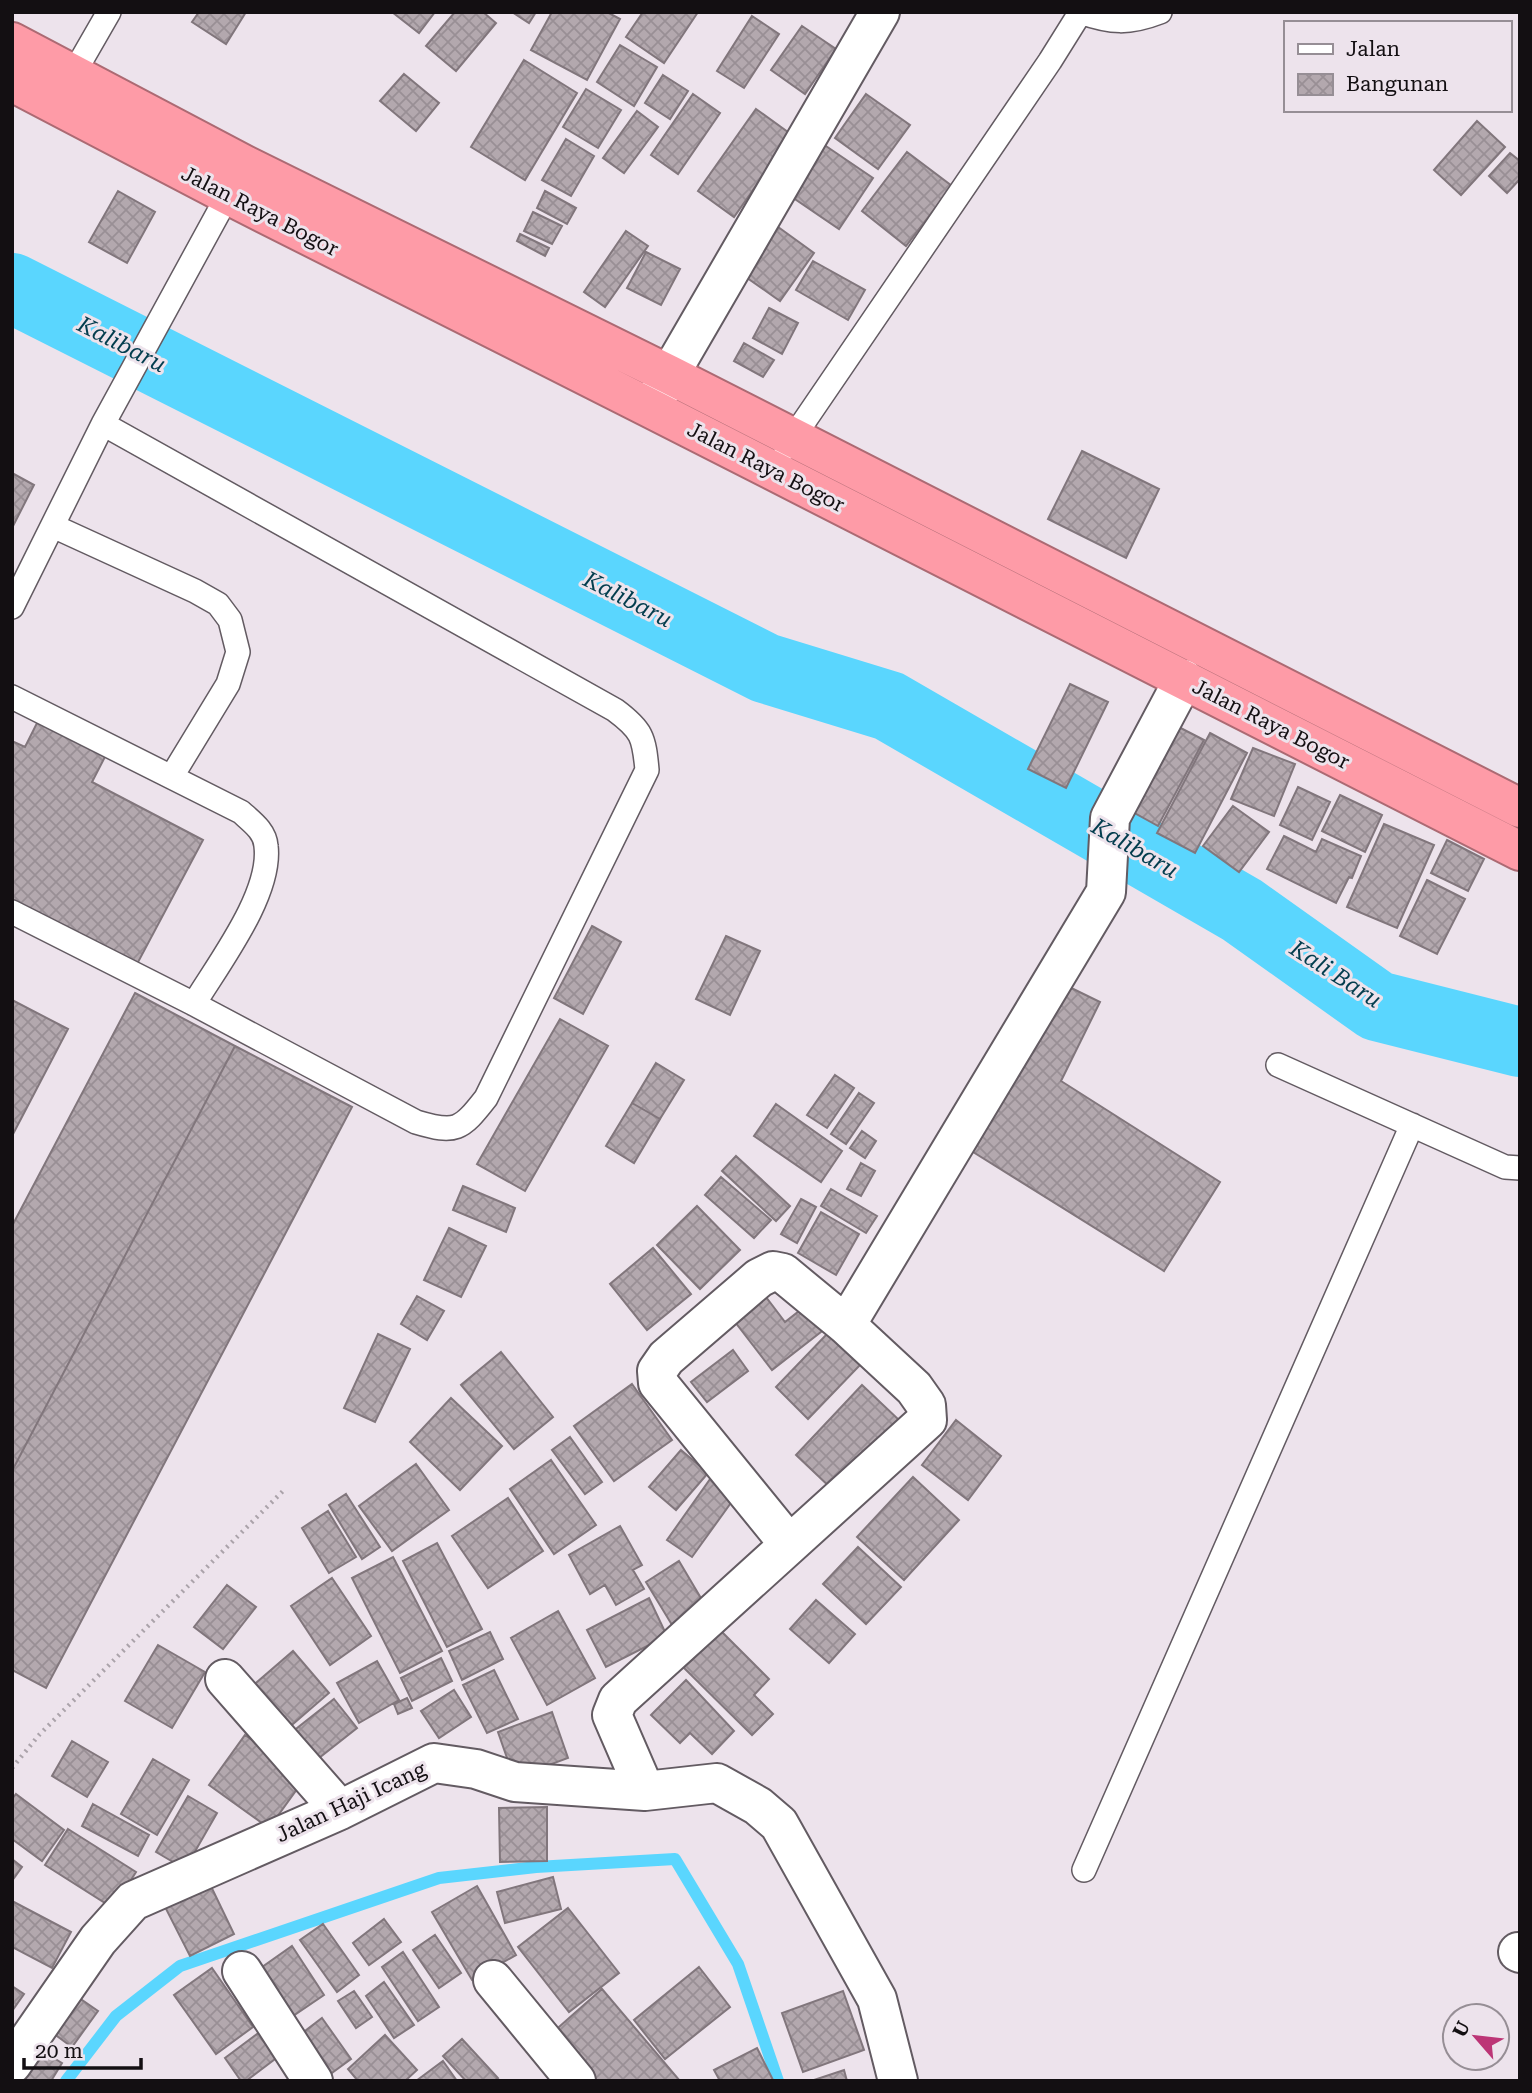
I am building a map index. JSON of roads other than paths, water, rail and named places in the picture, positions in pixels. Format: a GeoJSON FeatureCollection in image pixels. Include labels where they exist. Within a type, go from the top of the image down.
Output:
{"type":"FeatureCollection","features":[{"type":"Feature","properties":{"kind":"highway","name":"Jalan Raya Bogor"},"geometry":{"type":"LineString","coordinates":[[12,42],[64,91],[236,180],[650,408],[1520,851]]}},
{"type":"Feature","properties":{"kind":"highway","name":"Jalan Raya Bogor"},"geometry":{"type":"LineString","coordinates":[[12,82],[64,91]]}},
{"type":"Feature","properties":{"kind":"highway","name":"Jalan Raya Bogor"},"geometry":{"type":"LineString","coordinates":[[236,180],[670,375],[1520,808]]}},
{"type":"Feature","properties":{"kind":"street"},"geometry":{"type":"LineString","coordinates":[[650,408],[880,12]]}},
{"type":"Feature","properties":{"kind":"street"},"geometry":{"type":"LineString","coordinates":[[846,1325],[1106,892],[1110,818],[1184,679]]}},
{"type":"Feature","properties":{"kind":"street"},"geometry":{"type":"LineString","coordinates":[[645,1791],[612,1715],[618,1700],[927,1420],[926,1405],[914,1388],[846,1325],[783,1273],[773,1271],[759,1278],[666,1358],[657,1371],[658,1383],[789,1544]]}},
{"type":"Feature","properties":{"kind":"street"},"geometry":{"type":"LineString","coordinates":[[225,1679],[340,1810]]}},
{"type":"Feature","properties":{"kind":"street","name":"Jalan Haji Icang"},"geometry":{"type":"LineString","coordinates":[[12,2064],[98,1940],[133,1901],[340,1810],[434,1763],[476,1769],[515,1782],[645,1791],[716,1783],[758,1807],[779,1824],[877,1999],[898,2081]]}},
{"type":"Feature","properties":{"kind":"street"},"geometry":{"type":"LineString","coordinates":[[242,1971],[313,2081]]}},
{"type":"Feature","properties":{"kind":"street"},"geometry":{"type":"LineString","coordinates":[[493,1980],[576,2081]]}},
{"type":"Feature","properties":{"kind":"lane"},"geometry":{"type":"LineString","coordinates":[[64,91],[109,12]]}},
{"type":"Feature","properties":{"kind":"lane"},"geometry":{"type":"LineString","coordinates":[[771,471],[1050,61],[1080,12],[1103,20],[1135,22],[1160,12]]}},
{"type":"Feature","properties":{"kind":"lane"},"geometry":{"type":"LineString","coordinates":[[12,607],[107,416],[236,180]]}},
{"type":"Feature","properties":{"kind":"lane"},"geometry":{"type":"LineString","coordinates":[[12,912],[194,1004],[416,1122],[451,1129],[468,1122],[485,1098],[647,770],[645,745],[635,725],[615,710],[107,416]]}},
{"type":"Feature","properties":{"kind":"lane"},"geometry":{"type":"LineString","coordinates":[[52,526],[195,591],[218,604],[230,620],[238,652],[228,684],[172,776]]}},
{"type":"Feature","properties":{"kind":"lane"},"geometry":{"type":"LineString","coordinates":[[12,697],[241,812],[259,827],[267,846],[264,878],[250,912],[194,1004]]}},
{"type":"Feature","properties":{"kind":"lane"},"geometry":{"type":"LineString","coordinates":[[1278,1065],[1505,1167],[1520,1168]]}},
{"type":"Feature","properties":{"kind":"lane"},"geometry":{"type":"LineString","coordinates":[[1084,1870],[1412,1125]]}},
{"type":"Feature","properties":{"kind":"waterway","name":"Kalibaru"},"geometry":{"type":"LineString","coordinates":[[12,288],[765,668],[889,706],[1242,910],[1377,1006],[1520,1042]]}},
{"type":"Feature","properties":{"kind":"waterway"},"geometry":{"type":"LineString","coordinates":[[66,2081],[116,2016],[180,1966],[439,1878],[536,1867],[675,1859],[738,1964],[778,2081]]}},
{"type":"Feature","properties":{"kind":"water label","name":"Kali Baru"},"geometry":{"type":"Point","coordinates":[1336,974]}}]}
